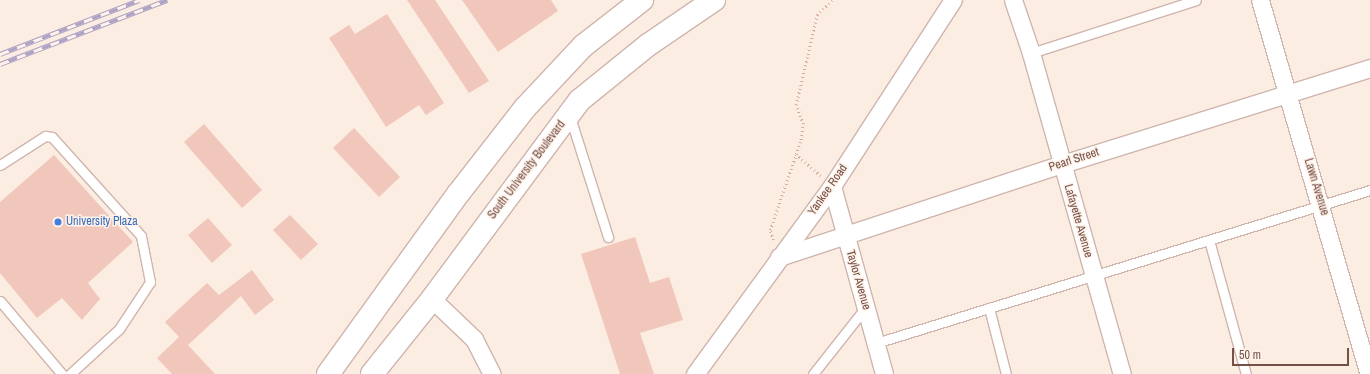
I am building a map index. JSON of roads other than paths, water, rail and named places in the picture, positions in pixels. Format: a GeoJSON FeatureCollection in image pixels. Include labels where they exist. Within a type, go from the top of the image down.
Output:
{"type":"FeatureCollection","features":[{"type":"Feature","properties":{"kind":"street"},"geometry":{"type":"LineString","coordinates":[[328,374],[458,194],[525,108],[583,46],[642,0]]}},
{"type":"Feature","properties":{"kind":"street","name":"South University Boulevard"},"geometry":{"type":"LineString","coordinates":[[379,369],[580,100],[648,45],[714,0]]}},
{"type":"Feature","properties":{"kind":"street","name":"Yankee Road"},"geometry":{"type":"LineString","coordinates":[[695,374],[832,186],[953,0]]}},
{"type":"Feature","properties":{"kind":"street","name":"Lafayette Avenue"},"geometry":{"type":"LineString","coordinates":[[1013,0],[1031,53],[1122,374]]}},
{"type":"Feature","properties":{"kind":"street","name":"Lawn Avenue"},"geometry":{"type":"LineString","coordinates":[[1260,0],[1322,205],[1369,374]]}},
{"type":"Feature","properties":{"kind":"street","name":"Pearl Street"},"geometry":{"type":"LineString","coordinates":[[779,257],[845,234],[1062,164],[1370,68]]}},
{"type":"Feature","properties":{"kind":"street","name":"Taylor Avenue"},"geometry":{"type":"LineString","coordinates":[[832,186],[884,374]]}},
{"type":"Feature","properties":{"kind":"street"},"geometry":{"type":"LineString","coordinates":[[432,298],[474,339],[492,374]]}},
{"type":"Feature","properties":{"kind":"lane"},"geometry":{"type":"LineString","coordinates":[[1031,53],[1196,0]]}},
{"type":"Feature","properties":{"kind":"lane"},"geometry":{"type":"LineString","coordinates":[[569,114],[608,237]]}},
{"type":"Feature","properties":{"kind":"lane"},"geometry":{"type":"LineString","coordinates":[[0,164],[45,136],[52,137],[141,236],[150,282],[119,329],[70,374]]}},
{"type":"Feature","properties":{"kind":"lane"},"geometry":{"type":"LineString","coordinates":[[876,343],[1370,190]]}},
{"type":"Feature","properties":{"kind":"lane"},"geometry":{"type":"LineString","coordinates":[[1209,240],[1246,374]]}},
{"type":"Feature","properties":{"kind":"lane"},"geometry":{"type":"LineString","coordinates":[[0,301],[62,374]]}},
{"type":"Feature","properties":{"kind":"lane"},"geometry":{"type":"LineString","coordinates":[[813,374],[866,307]]}},
{"type":"Feature","properties":{"kind":"lane"},"geometry":{"type":"LineString","coordinates":[[989,308],[1006,374]]}},
{"type":"Feature","properties":{"kind":"railway"},"geometry":{"type":"LineString","coordinates":[[0,54],[139,0]]}},
{"type":"Feature","properties":{"kind":"railway"},"geometry":{"type":"LineString","coordinates":[[0,64],[167,0]]}},
{"type":"Feature","properties":{"kind":"place","name":"University Plaza"},"geometry":{"type":"Point","coordinates":[58,222]}}]}
